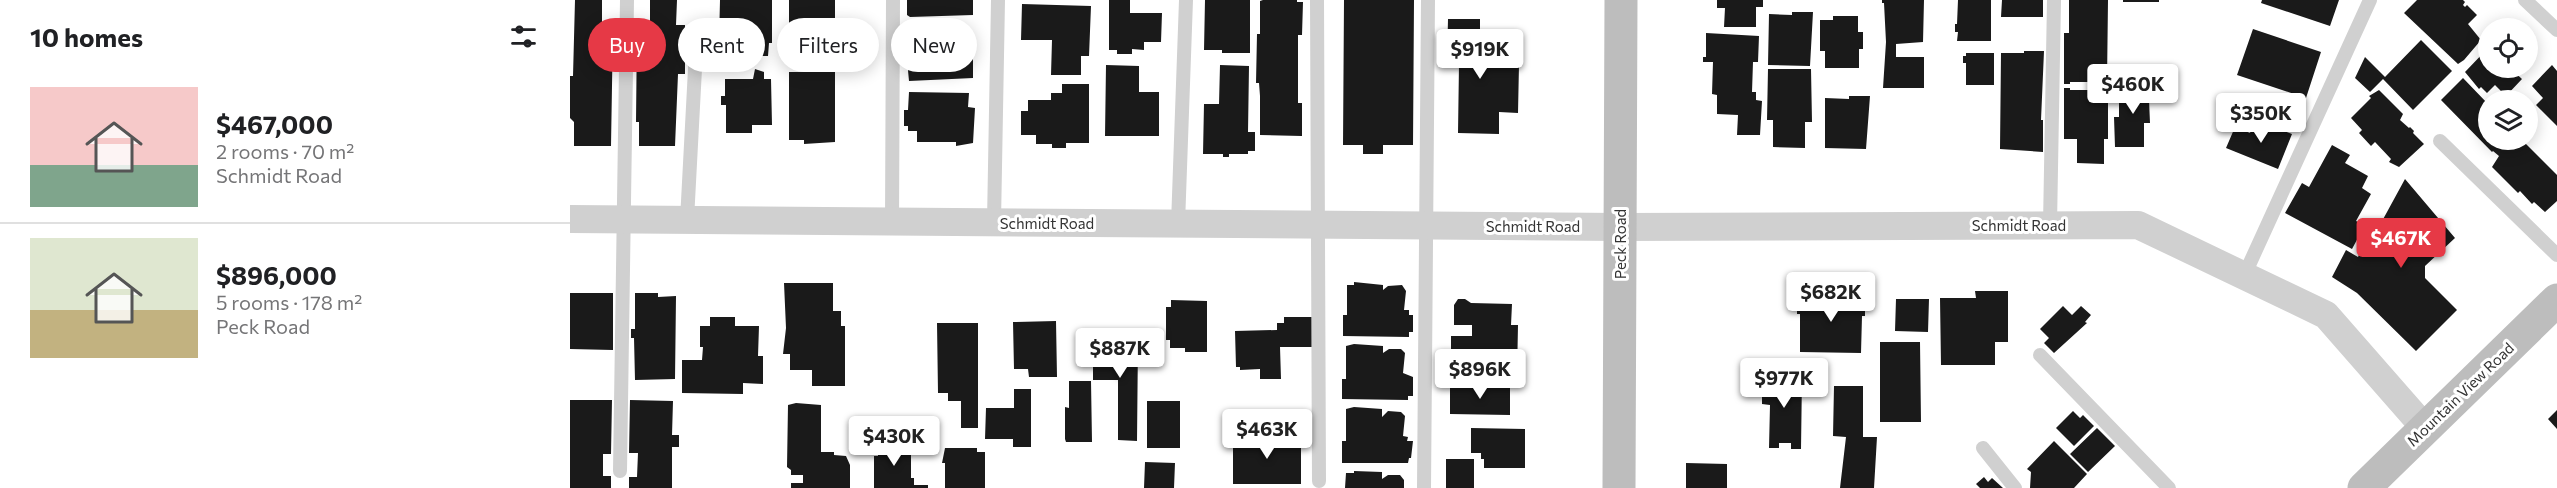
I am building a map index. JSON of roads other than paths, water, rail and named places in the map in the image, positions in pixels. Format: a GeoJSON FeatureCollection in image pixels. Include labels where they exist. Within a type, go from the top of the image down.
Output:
{"type":"FeatureCollection","features":[{"type":"Feature","properties":{"kind":"main road","name":"Peck Road"},"geometry":{"type":"LineString","coordinates":[[1619,488],[1621,0]]}},
{"type":"Feature","properties":{"kind":"main road","name":"Mountain View Road"},"geometry":{"type":"LineString","coordinates":[[2364,488],[2557,300]]}},
{"type":"Feature","properties":{"kind":"street","name":"Schmidt Road"},"geometry":{"type":"LineString","coordinates":[[570,219],[1620,227],[2138,225],[2326,315],[2425,428]]}},
{"type":"Feature","properties":{"kind":"lane"},"geometry":{"type":"LineString","coordinates":[[620,471],[627,0]]}},
{"type":"Feature","properties":{"kind":"lane"},"geometry":{"type":"LineString","coordinates":[[892,222],[893,0]]}},
{"type":"Feature","properties":{"kind":"lane"},"geometry":{"type":"LineString","coordinates":[[994,222],[998,0]]}},
{"type":"Feature","properties":{"kind":"lane"},"geometry":{"type":"LineString","coordinates":[[1178,224],[1186,0]]}},
{"type":"Feature","properties":{"kind":"lane"},"geometry":{"type":"LineString","coordinates":[[1317,0],[1319,481]]}},
{"type":"Feature","properties":{"kind":"lane"},"geometry":{"type":"LineString","coordinates":[[1424,488],[1428,0]]}},
{"type":"Feature","properties":{"kind":"lane"},"geometry":{"type":"LineString","coordinates":[[2050,225],[2054,0]]}},
{"type":"Feature","properties":{"kind":"lane"},"geometry":{"type":"LineString","coordinates":[[2244,276],[2370,0]]}},
{"type":"Feature","properties":{"kind":"lane"},"geometry":{"type":"LineString","coordinates":[[2525,0],[2557,30]]}},
{"type":"Feature","properties":{"kind":"lane"},"geometry":{"type":"LineString","coordinates":[[687,220],[695,72]]}},
{"type":"Feature","properties":{"kind":"lane"},"geometry":{"type":"LineString","coordinates":[[2440,141],[2557,255]]}},
{"type":"Feature","properties":{"kind":"lane"},"geometry":{"type":"LineString","coordinates":[[2040,355],[2169,488]]}},
{"type":"Feature","properties":{"kind":"lane"},"geometry":{"type":"LineString","coordinates":[[1983,448],[2015,488]]}}]}
